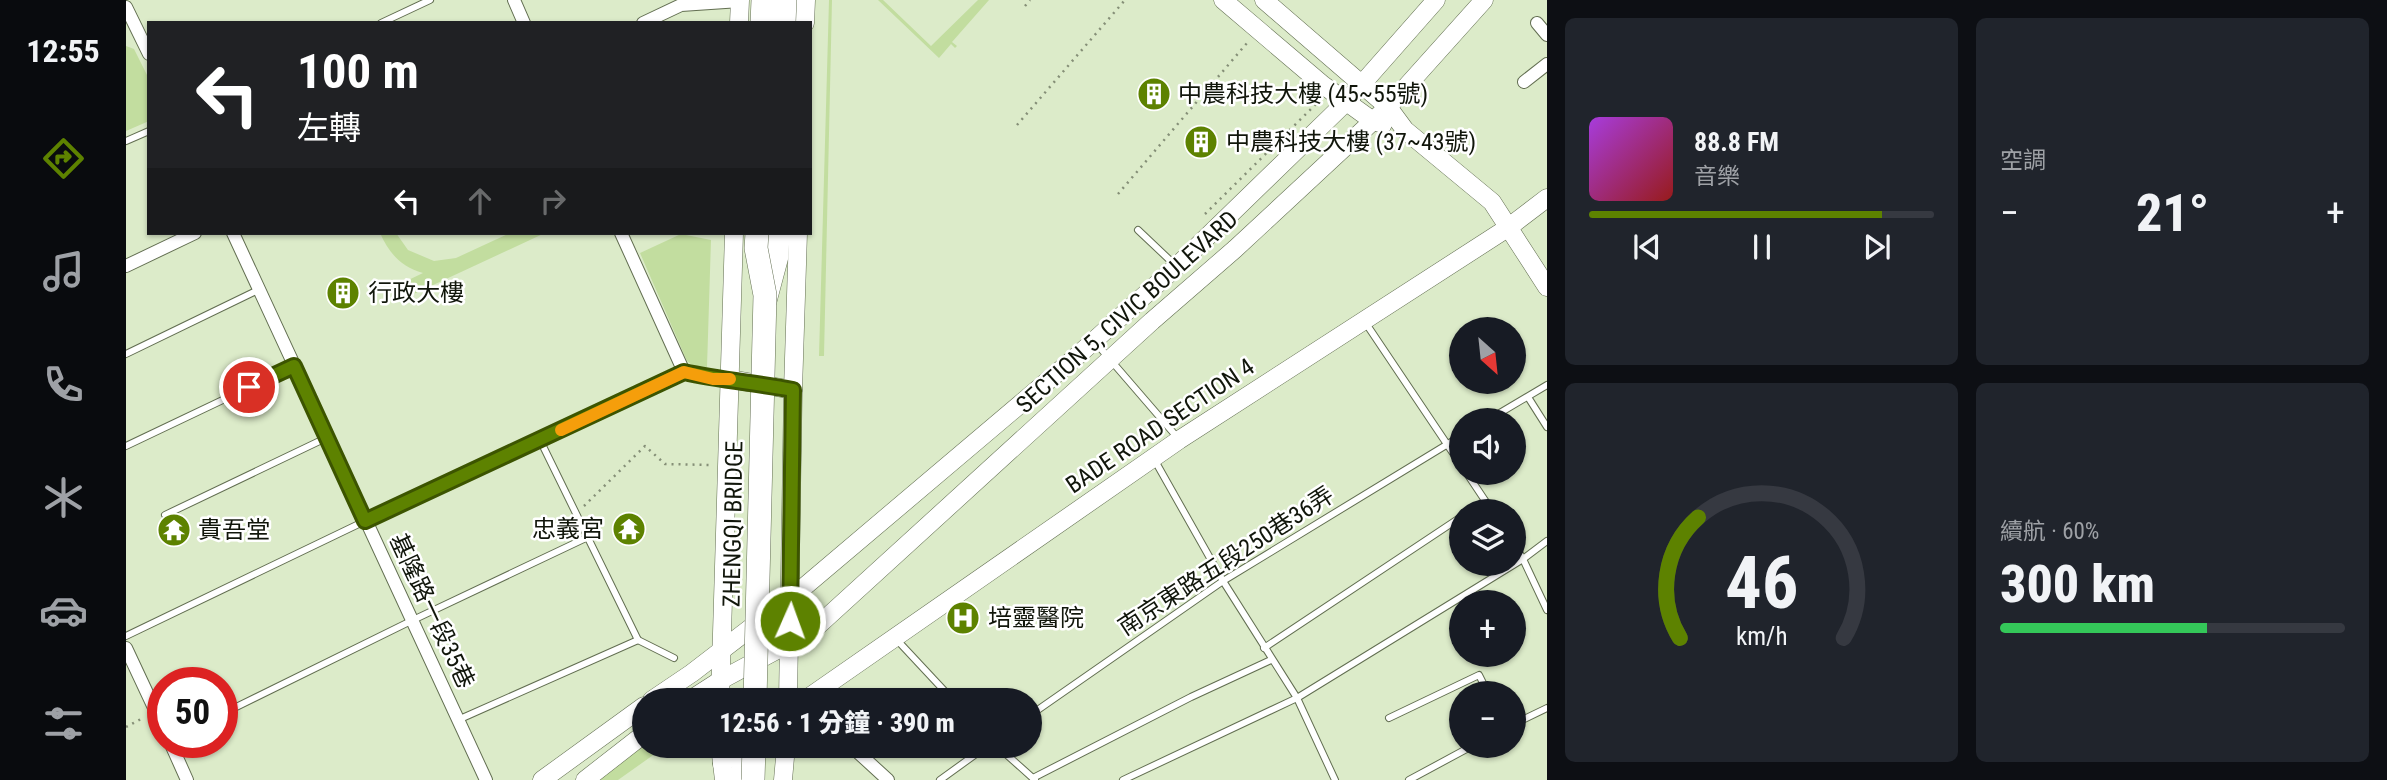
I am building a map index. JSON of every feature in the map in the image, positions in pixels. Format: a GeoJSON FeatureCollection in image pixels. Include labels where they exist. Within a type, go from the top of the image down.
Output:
{"type":"FeatureCollection","features":[{"type":"Feature","properties":{"kind":"highway"},"geometry":{"type":"LineString","coordinates":[[762,21],[763,0]]}},
{"type":"Feature","properties":{"kind":"highway"},"geometry":{"type":"LineString","coordinates":[[784,0],[784,21]]}},
{"type":"Feature","properties":{"kind":"highway","name":"ZHENGQI BRIDGE"},"geometry":{"type":"LineString","coordinates":[[755,688],[765,298],[777,250],[778,235]]}},
{"type":"Feature","properties":{"kind":"highway"},"geometry":{"type":"LineString","coordinates":[[753,758],[753,780]]}},
{"type":"Feature","properties":{"kind":"street"},"geometry":{"type":"LineString","coordinates":[[514,0],[523,21]]}},
{"type":"Feature","properties":{"kind":"street"},"geometry":{"type":"LineString","coordinates":[[647,21],[681,5],[740,0],[739,21]]}},
{"type":"Feature","properties":{"kind":"street"},"geometry":{"type":"LineString","coordinates":[[805,21],[806,0]]}},
{"type":"Feature","properties":{"kind":"street"},"geometry":{"type":"LineString","coordinates":[[1223,0],[1323,85],[1373,121],[1405,130]]}},
{"type":"Feature","properties":{"kind":"street"},"geometry":{"type":"LineString","coordinates":[[1264,0],[1362,83],[1388,107],[1405,130],[1492,202],[1547,287]]}},
{"type":"Feature","properties":{"kind":"street","name":"SECTION 5, CIVIC BOULEVARD"},"geometry":{"type":"LineString","coordinates":[[669,688],[791,597],[1176,267],[1347,102],[1436,0]]}},
{"type":"Feature","properties":{"kind":"street","name":"SECTION 5, CIVIC BOULEVARD"},"geometry":{"type":"LineString","coordinates":[[709,688],[812,631],[1388,107],[1484,0]]}},
{"type":"Feature","properties":{"kind":"street"},"geometry":{"type":"LineString","coordinates":[[126,7],[147,50]]}},
{"type":"Feature","properties":{"kind":"street"},"geometry":{"type":"LineString","coordinates":[[1536,23],[1547,35]]}},
{"type":"Feature","properties":{"kind":"street"},"geometry":{"type":"LineString","coordinates":[[1524,82],[1547,64]]}},
{"type":"Feature","properties":{"kind":"street","name":"BADE ROAD SECTION 4"},"geometry":{"type":"LineString","coordinates":[[822,688],[1179,440],[1547,198]]}},
{"type":"Feature","properties":{"kind":"street"},"geometry":{"type":"LineString","coordinates":[[126,266],[191,235]]}},
{"type":"Feature","properties":{"kind":"street","name":"基隆路一段35巷"},"geometry":{"type":"LineString","coordinates":[[234,235],[486,780]]}},
{"type":"Feature","properties":{"kind":"street"},"geometry":{"type":"LineString","coordinates":[[365,521],[684,372],[622,235]]}},
{"type":"Feature","properties":{"kind":"street"},"geometry":{"type":"LineString","coordinates":[[721,688],[734,235]]}},
{"type":"Feature","properties":{"kind":"street"},"geometry":{"type":"LineString","coordinates":[[788,688],[798,235]]}},
{"type":"Feature","properties":{"kind":"street"},"geometry":{"type":"LineString","coordinates":[[730,379],[793,390]]}},
{"type":"Feature","properties":{"kind":"street"},"geometry":{"type":"LineString","coordinates":[[126,648],[147,693]]}},
{"type":"Feature","properties":{"kind":"street"},"geometry":{"type":"LineString","coordinates":[[542,780],[632,715]]}},
{"type":"Feature","properties":{"kind":"street"},"geometry":{"type":"LineString","coordinates":[[585,780],[632,743]]}},
{"type":"Feature","properties":{"kind":"street"},"geometry":{"type":"LineString","coordinates":[[177,758],[187,780]]}},
{"type":"Feature","properties":{"kind":"street"},"geometry":{"type":"LineString","coordinates":[[723,772],[735,758]]}},
{"type":"Feature","properties":{"kind":"street"},"geometry":{"type":"LineString","coordinates":[[733,780],[751,758]]}},
{"type":"Feature","properties":{"kind":"street"},"geometry":{"type":"LineString","coordinates":[[783,780],[785,758]]}},
{"type":"Feature","properties":{"kind":"street"},"geometry":{"type":"LineString","coordinates":[[864,758],[888,780]]}},
{"type":"Feature","properties":{"kind":"lane"},"geometry":{"type":"LineString","coordinates":[[385,21],[430,0]]}},
{"type":"Feature","properties":{"kind":"lane"},"geometry":{"type":"LineString","coordinates":[[126,142],[147,132]]}},
{"type":"Feature","properties":{"kind":"lane"},"geometry":{"type":"LineString","coordinates":[[1138,230],[1176,267]]}},
{"type":"Feature","properties":{"kind":"lane"},"geometry":{"type":"LineString","coordinates":[[126,354],[258,290]]}},
{"type":"Feature","properties":{"kind":"lane"},"geometry":{"type":"LineString","coordinates":[[1364,320],[1449,447]]}},
{"type":"Feature","properties":{"kind":"lane"},"geometry":{"type":"LineString","coordinates":[[1094,340],[1179,440]]}},
{"type":"Feature","properties":{"kind":"lane"},"geometry":{"type":"LineString","coordinates":[[126,446],[294,366]]}},
{"type":"Feature","properties":{"kind":"lane"},"geometry":{"type":"LineString","coordinates":[[684,372],[713,379],[730,379]]}},
{"type":"Feature","properties":{"kind":"lane"},"geometry":{"type":"LineString","coordinates":[[1509,408],[1547,385]]}},
{"type":"Feature","properties":{"kind":"lane"},"geometry":{"type":"LineString","coordinates":[[1528,397],[1547,427]]}},
{"type":"Feature","properties":{"kind":"lane"},"geometry":{"type":"LineString","coordinates":[[166,514],[328,437]]}},
{"type":"Feature","properties":{"kind":"lane"},"geometry":{"type":"LineString","coordinates":[[540,440],[638,640],[674,658]]}},
{"type":"Feature","properties":{"kind":"lane","name":"南京東路五段250巷36弄"},"geometry":{"type":"LineString","coordinates":[[1042,707],[1223,581],[1447,444]]}},
{"type":"Feature","properties":{"kind":"lane"},"geometry":{"type":"LineString","coordinates":[[1154,459],[1223,581],[1297,698],[1335,780]]}},
{"type":"Feature","properties":{"kind":"lane"},"geometry":{"type":"LineString","coordinates":[[126,636],[365,521]]}},
{"type":"Feature","properties":{"kind":"lane"},"geometry":{"type":"LineString","coordinates":[[1264,648],[1449,525]]}},
{"type":"Feature","properties":{"kind":"lane"},"geometry":{"type":"LineString","coordinates":[[238,706],[588,537]]}},
{"type":"Feature","properties":{"kind":"lane"},"geometry":{"type":"LineString","coordinates":[[1526,557],[1547,541]]}},
{"type":"Feature","properties":{"kind":"lane"},"geometry":{"type":"LineString","coordinates":[[1526,565],[1547,610]]}},
{"type":"Feature","properties":{"kind":"lane"},"geometry":{"type":"LineString","coordinates":[[1123,780],[1297,698],[1495,576]]}},
{"type":"Feature","properties":{"kind":"lane"},"geometry":{"type":"LineString","coordinates":[[894,637],[942,688]]}},
{"type":"Feature","properties":{"kind":"lane"},"geometry":{"type":"LineString","coordinates":[[460,719],[638,640]]}},
{"type":"Feature","properties":{"kind":"lane"},"geometry":{"type":"LineString","coordinates":[[1010,758],[1034,779],[1191,697],[1271,660]]}},
{"type":"Feature","properties":{"kind":"lane"},"geometry":{"type":"LineString","coordinates":[[1466,681],[1479,675],[1482,681]]}},
{"type":"Feature","properties":{"kind":"lane"},"geometry":{"type":"LineString","coordinates":[[1389,718],[1449,689]]}},
{"type":"Feature","properties":{"kind":"lane"},"geometry":{"type":"LineString","coordinates":[[1526,718],[1547,708]]}},
{"type":"Feature","properties":{"kind":"lane"},"geometry":{"type":"LineString","coordinates":[[940,780],[970,758]]}},
{"type":"Feature","properties":{"kind":"lane"},"geometry":{"type":"LineString","coordinates":[[1409,780],[1450,758]]}},
{"type":"Feature","properties":{"kind":"path"},"geometry":{"type":"LineString","coordinates":[[1025,6],[1030,0]]}},
{"type":"Feature","properties":{"kind":"path"},"geometry":{"type":"LineString","coordinates":[[1017,125],[1125,0]]}},
{"type":"Feature","properties":{"kind":"path"},"geometry":{"type":"LineString","coordinates":[[1118,194],[1258,30]]}},
{"type":"Feature","properties":{"kind":"path"},"geometry":{"type":"LineString","coordinates":[[1203,215],[1319,100]]}},
{"type":"Feature","properties":{"kind":"path"},"geometry":{"type":"LineString","coordinates":[[575,510],[585,505],[645,446],[664,464],[728,466]]}},
{"type":"Feature","properties":{"kind":"path"},"geometry":{"type":"LineString","coordinates":[[126,727],[147,716]]}},
{"type":"Feature","properties":{"kind":"green space"},"geometry":{"type":"Polygon","coordinates":[[[829,0],[832,0],[824,356],[819,356],[829,0]]]}},
{"type":"Feature","properties":{"kind":"green space"},"geometry":{"type":"Polygon","coordinates":[[[878,0],[883,0],[931,46],[978,0],[989,0],[952,42],[957,46],[955,48],[951,44],[939,58],[878,0]]]}},
{"type":"Feature","properties":{"kind":"green space"},"geometry":{"type":"Polygon","coordinates":[[[126,46],[134,49],[147,75],[147,122],[126,131],[126,46]]]}},
{"type":"Feature","properties":{"kind":"green space"},"geometry":{"type":"Polygon","coordinates":[[[381,235],[397,235],[408,250],[434,261],[456,258],[506,235],[541,235],[403,299],[396,286],[423,273],[408,267],[387,247],[381,235]]]}},
{"type":"Feature","properties":{"kind":"green space"},"geometry":{"type":"Polygon","coordinates":[[[679,235],[711,240],[707,367],[693,366],[687,361],[640,253],[679,235]]]}},
{"type":"Feature","properties":{"kind":"green space"},"geometry":{"type":"Polygon","coordinates":[[[632,750],[632,758],[649,758],[618,780],[593,780],[632,750]]]}},
{"type":"Feature","properties":{"kind":"slow traffic"},"geometry":{"type":"LineString","coordinates":[[561,430],[684,372],[713,379],[730,379]]}},
{"type":"Feature","properties":{"kind":"place","name":"中農科技大樓 (45~55號)"},"geometry":{"type":"Point","coordinates":[1154,94]}},
{"type":"Feature","properties":{"kind":"place","name":"中農科技大樓 (37~43號)"},"geometry":{"type":"Point","coordinates":[1201,142]}},
{"type":"Feature","properties":{"kind":"place","name":"行政大樓"},"geometry":{"type":"Point","coordinates":[343,293]}},
{"type":"Feature","properties":{"kind":"place","name":"忠義宮"},"geometry":{"type":"Point","coordinates":[629,529]}},
{"type":"Feature","properties":{"kind":"place","name":"貴吾堂"},"geometry":{"type":"Point","coordinates":[174,530]}},
{"type":"Feature","properties":{"kind":"place","name":"培靈醫院"},"geometry":{"type":"Point","coordinates":[963,618]}},
{"type":"Feature","properties":{"kind":"route"},"geometry":{"type":"LineString","coordinates":[[249,387],[294,366],[365,521],[684,372],[713,379],[730,379],[793,390],[790,621]]}}]}
